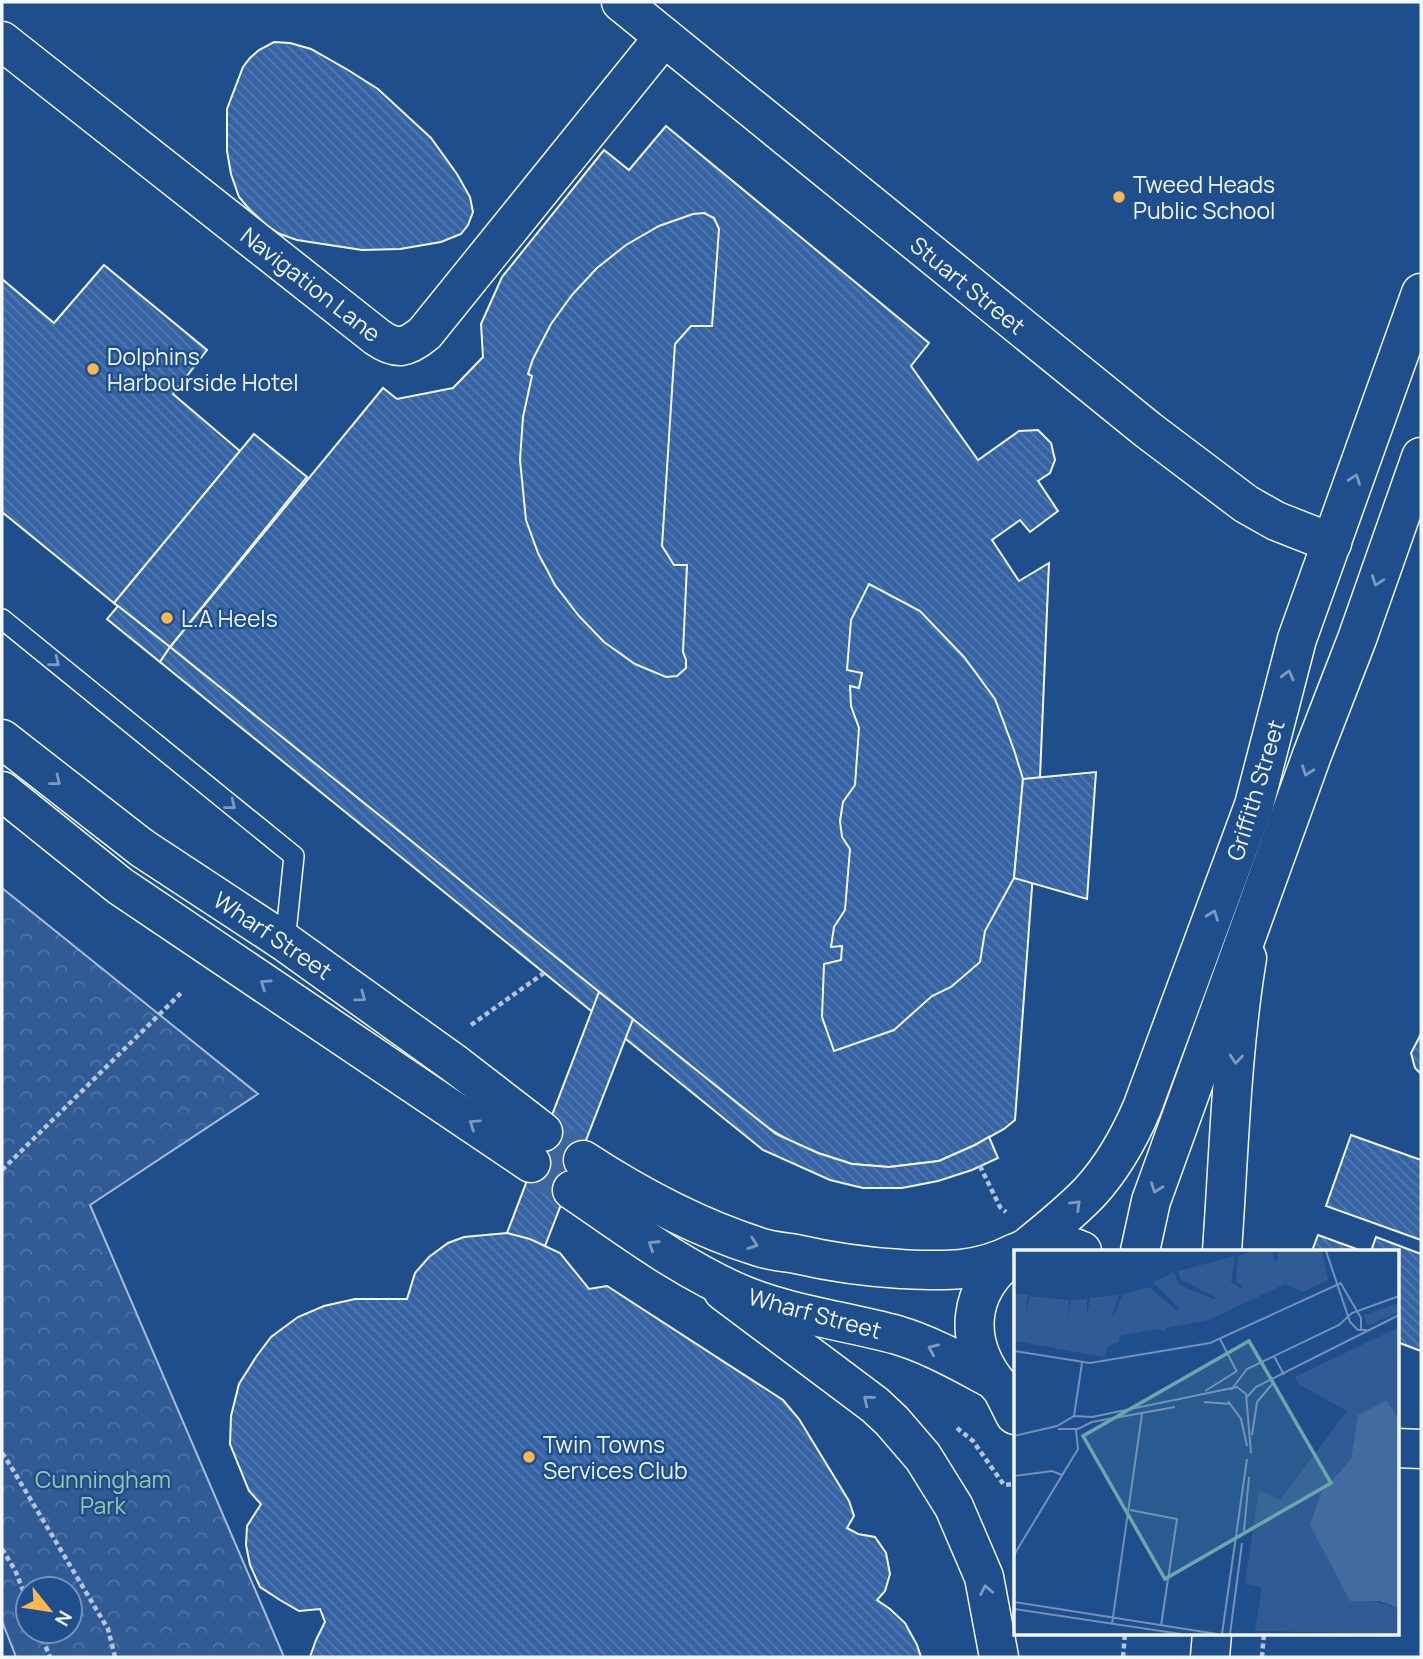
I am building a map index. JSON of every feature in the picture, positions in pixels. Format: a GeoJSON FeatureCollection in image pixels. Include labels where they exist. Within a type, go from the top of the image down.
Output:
{"type":"FeatureCollection","features":[{"type":"Feature","properties":{"kind":"main road","name":"Stuart Street"},"geometry":{"type":"LineString","coordinates":[[621,2],[1109,399],[1229,493],[1276,521],[1332,543]]}},
{"type":"Feature","properties":{"kind":"main road","name":"Navigation Lane"},"geometry":{"type":"LineString","coordinates":[[2,41],[377,337],[393,345],[404,346],[425,333],[664,37]]}},
{"type":"Feature","properties":{"kind":"main road","name":"Griffith Street"},"geometry":{"type":"LineString","coordinates":[[1006,1395],[985,1367],[976,1343],[974,1319],[980,1297],[990,1277],[1017,1245],[1064,1216],[1091,1191],[1124,1144],[1142,1108],[1254,804],[1297,639],[1421,293]]}},
{"type":"Feature","properties":{"kind":"main road","name":"Griffith Street"},"geometry":{"type":"LineString","coordinates":[[1140,1250],[1155,1190],[1421,457]]}},
{"type":"Feature","properties":{"kind":"main road"},"geometry":{"type":"LineString","coordinates":[[1332,543],[1359,541],[1397,524]]}},
{"type":"Feature","properties":{"kind":"main road","name":"Wharf Street"},"geometry":{"type":"LineString","coordinates":[[2,739],[142,848],[285,942],[455,1064],[537,1148],[120,886],[2,791]]}},
{"type":"Feature","properties":{"kind":"main road","name":"Griffith Street"},"geometry":{"type":"LineString","coordinates":[[1222,1250],[1241,997],[1253,918]]}},
{"type":"Feature","properties":{"kind":"main road","name":"Wharf Street"},"geometry":{"type":"LineString","coordinates":[[1006,1395],[946,1355],[912,1340],[766,1303],[701,1274],[652,1244],[577,1175],[624,1186],[675,1214],[761,1248],[839,1263],[955,1271],[1002,1260],[1017,1245]]}},
{"type":"Feature","properties":{"kind":"main road"},"geometry":{"type":"LineString","coordinates":[[1017,1245],[1049,1244],[1080,1250]]}},
{"type":"Feature","properties":{"kind":"main road"},"geometry":{"type":"LineString","coordinates":[[701,1274],[875,1405],[923,1457],[954,1507],[984,1577],[999,1657]]}},
{"type":"Feature","properties":{"kind":"main road"},"geometry":{"type":"LineString","coordinates":[[1398,1448],[1421,1449]]}},
{"type":"Feature","properties":{"kind":"main road"},"geometry":{"type":"LineString","coordinates":[[1019,1657],[1022,1634]]}},
{"type":"Feature","properties":{"kind":"main road"},"geometry":{"type":"LineString","coordinates":[[1210,1657],[1212,1634]]}},
{"type":"Feature","properties":{"kind":"lane"},"geometry":{"type":"LineString","coordinates":[[2,619],[294,856],[285,942]]}},
{"type":"Feature","properties":{"kind":"path"},"geometry":{"type":"LineString","coordinates":[[461,1032],[544,973]]}},
{"type":"Feature","properties":{"kind":"path"},"geometry":{"type":"LineString","coordinates":[[2,1170],[181,993]]}},
{"type":"Feature","properties":{"kind":"path"},"geometry":{"type":"LineString","coordinates":[[980,1166],[1017,1245]]}},
{"type":"Feature","properties":{"kind":"path"},"geometry":{"type":"LineString","coordinates":[[2,1453],[108,1629],[116,1657]]}},
{"type":"Feature","properties":{"kind":"path"},"geometry":{"type":"LineString","coordinates":[[2,1549],[17,1575]]}},
{"type":"Feature","properties":{"kind":"path"},"geometry":{"type":"LineString","coordinates":[[1123,1657],[1125,1634]]}},
{"type":"Feature","properties":{"kind":"path"},"geometry":{"type":"LineString","coordinates":[[1262,1657],[1264,1634]]}},
{"type":"Feature","properties":{"kind":"green space","name":"Cunningham Park"},"geometry":{"type":"Polygon","coordinates":[[[2,888],[258,1094],[90,1205],[284,1657],[16,1657],[2,1621],[2,888]]]}},
{"type":"Feature","properties":{"kind":"building"},"geometry":{"type":"Polygon","coordinates":[[[274,42],[311,49],[348,70],[378,89],[431,138],[470,197],[473,212],[461,234],[441,242],[400,249],[362,250],[297,240],[280,234],[249,209],[239,197],[231,174],[227,151],[227,109],[243,67],[259,50],[274,42]]]}},
{"type":"Feature","properties":{"kind":"building"},"geometry":{"type":"Polygon","coordinates":[[[666,126],[929,343],[911,366],[978,460],[1019,431],[1038,430],[1051,443],[1055,460],[1050,473],[1038,481],[1058,511],[1030,532],[1020,520],[992,540],[1019,581],[1049,563],[1040,777],[1015,1120],[975,1145],[939,1161],[889,1167],[852,1164],[792,1142],[763,1125],[170,647],[383,388],[397,399],[453,388],[483,357],[481,324],[502,277],[604,150],[629,170],[666,126]]]}},
{"type":"Feature","properties":{"kind":"building"},"geometry":{"type":"Polygon","coordinates":[[[704,213],[714,218],[719,229],[712,326],[691,326],[675,344],[662,546],[674,565],[687,565],[683,652],[686,668],[677,676],[666,677],[635,664],[604,642],[555,585],[538,553],[526,520],[520,460],[523,417],[532,376],[528,374],[533,359],[551,324],[572,295],[597,268],[626,245],[659,226],[704,213]]]}},
{"type":"Feature","properties":{"kind":"building"},"geometry":{"type":"Polygon","coordinates":[[[104,265],[207,350],[173,394],[240,451],[114,603],[2,512],[2,279],[54,323],[104,265]]]}},
{"type":"Feature","properties":{"kind":"building"},"geometry":{"type":"Polygon","coordinates":[[[254,434],[307,477],[170,647],[114,603],[254,434]]]}},
{"type":"Feature","properties":{"kind":"building"},"geometry":{"type":"Polygon","coordinates":[[[869,584],[920,611],[964,657],[995,699],[1023,779],[1014,878],[985,931],[980,962],[951,987],[932,996],[894,1030],[834,1051],[822,1017],[824,964],[841,960],[842,946],[831,947],[834,927],[845,910],[850,849],[842,837],[840,821],[843,802],[855,785],[859,728],[851,706],[850,686],[859,688],[862,673],[847,670],[851,620],[869,584]]]}},
{"type":"Feature","properties":{"kind":"building"},"geometry":{"type":"Polygon","coordinates":[[[118,606],[170,647],[160,662],[107,619],[118,606]]]}},
{"type":"Feature","properties":{"kind":"building"},"geometry":{"type":"Polygon","coordinates":[[[170,647],[776,1134],[818,1153],[852,1164],[889,1167],[939,1161],[989,1137],[998,1158],[938,1181],[902,1188],[863,1188],[830,1180],[763,1150],[160,662],[170,647]]]}},
{"type":"Feature","properties":{"kind":"building"},"geometry":{"type":"Polygon","coordinates":[[[1096,772],[1087,899],[1014,878],[1023,779],[1096,772]]]}},
{"type":"Feature","properties":{"kind":"building"},"geometry":{"type":"Polygon","coordinates":[[[599,992],[633,1019],[545,1246],[507,1233],[599,992]]]}},
{"type":"Feature","properties":{"kind":"building"},"geometry":{"type":"Polygon","coordinates":[[[1421,1034],[1421,1074],[1415,1068],[1411,1053],[1421,1034]]]}},
{"type":"Feature","properties":{"kind":"building"},"geometry":{"type":"Polygon","coordinates":[[[1351,1135],[1421,1160],[1421,1240],[1326,1206],[1351,1135]]]}},
{"type":"Feature","properties":{"kind":"building","name":"Twin Towns Services Club"},"geometry":{"type":"Polygon","coordinates":[[[507,1233],[530,1239],[560,1253],[589,1289],[607,1286],[783,1400],[799,1419],[849,1501],[854,1516],[847,1528],[858,1534],[875,1537],[886,1553],[890,1574],[885,1591],[877,1600],[905,1623],[921,1657],[310,1657],[325,1622],[320,1609],[299,1611],[280,1600],[260,1587],[250,1565],[246,1545],[247,1526],[261,1504],[249,1491],[230,1444],[231,1416],[239,1384],[271,1337],[298,1317],[324,1306],[355,1299],[407,1299],[415,1273],[429,1257],[448,1243],[464,1237],[507,1233]]]}},
{"type":"Feature","properties":{"kind":"building"},"geometry":{"type":"Polygon","coordinates":[[[1318,1235],[1359,1250],[1312,1250],[1318,1235]]]}},
{"type":"Feature","properties":{"kind":"building"},"geometry":{"type":"Polygon","coordinates":[[[1376,1237],[1421,1254],[1421,1351],[1398,1342],[1398,1250],[1371,1250],[1376,1237]]]}},
{"type":"Feature","properties":{"kind":"tunnel"},"geometry":{"type":"LineString","coordinates":[[543,1132],[583,1160]]}},
{"type":"Feature","properties":{"kind":"tunnel"},"geometry":{"type":"LineString","coordinates":[[531,1163],[572,1190]]}},
{"type":"Feature","properties":{"kind":"place","name":"Tweed Heads Public School"},"geometry":{"type":"Point","coordinates":[1119,197]}},
{"type":"Feature","properties":{"kind":"place","name":"Dolphins Harbourside Hotel"},"geometry":{"type":"Point","coordinates":[93,369]}},
{"type":"Feature","properties":{"kind":"place","name":"L.A Heels"},"geometry":{"type":"Point","coordinates":[167,618]}},
{"type":"Feature","properties":{"kind":"place","name":"Twin Towns Services Club"},"geometry":{"type":"Point","coordinates":[529,1457]}}]}
